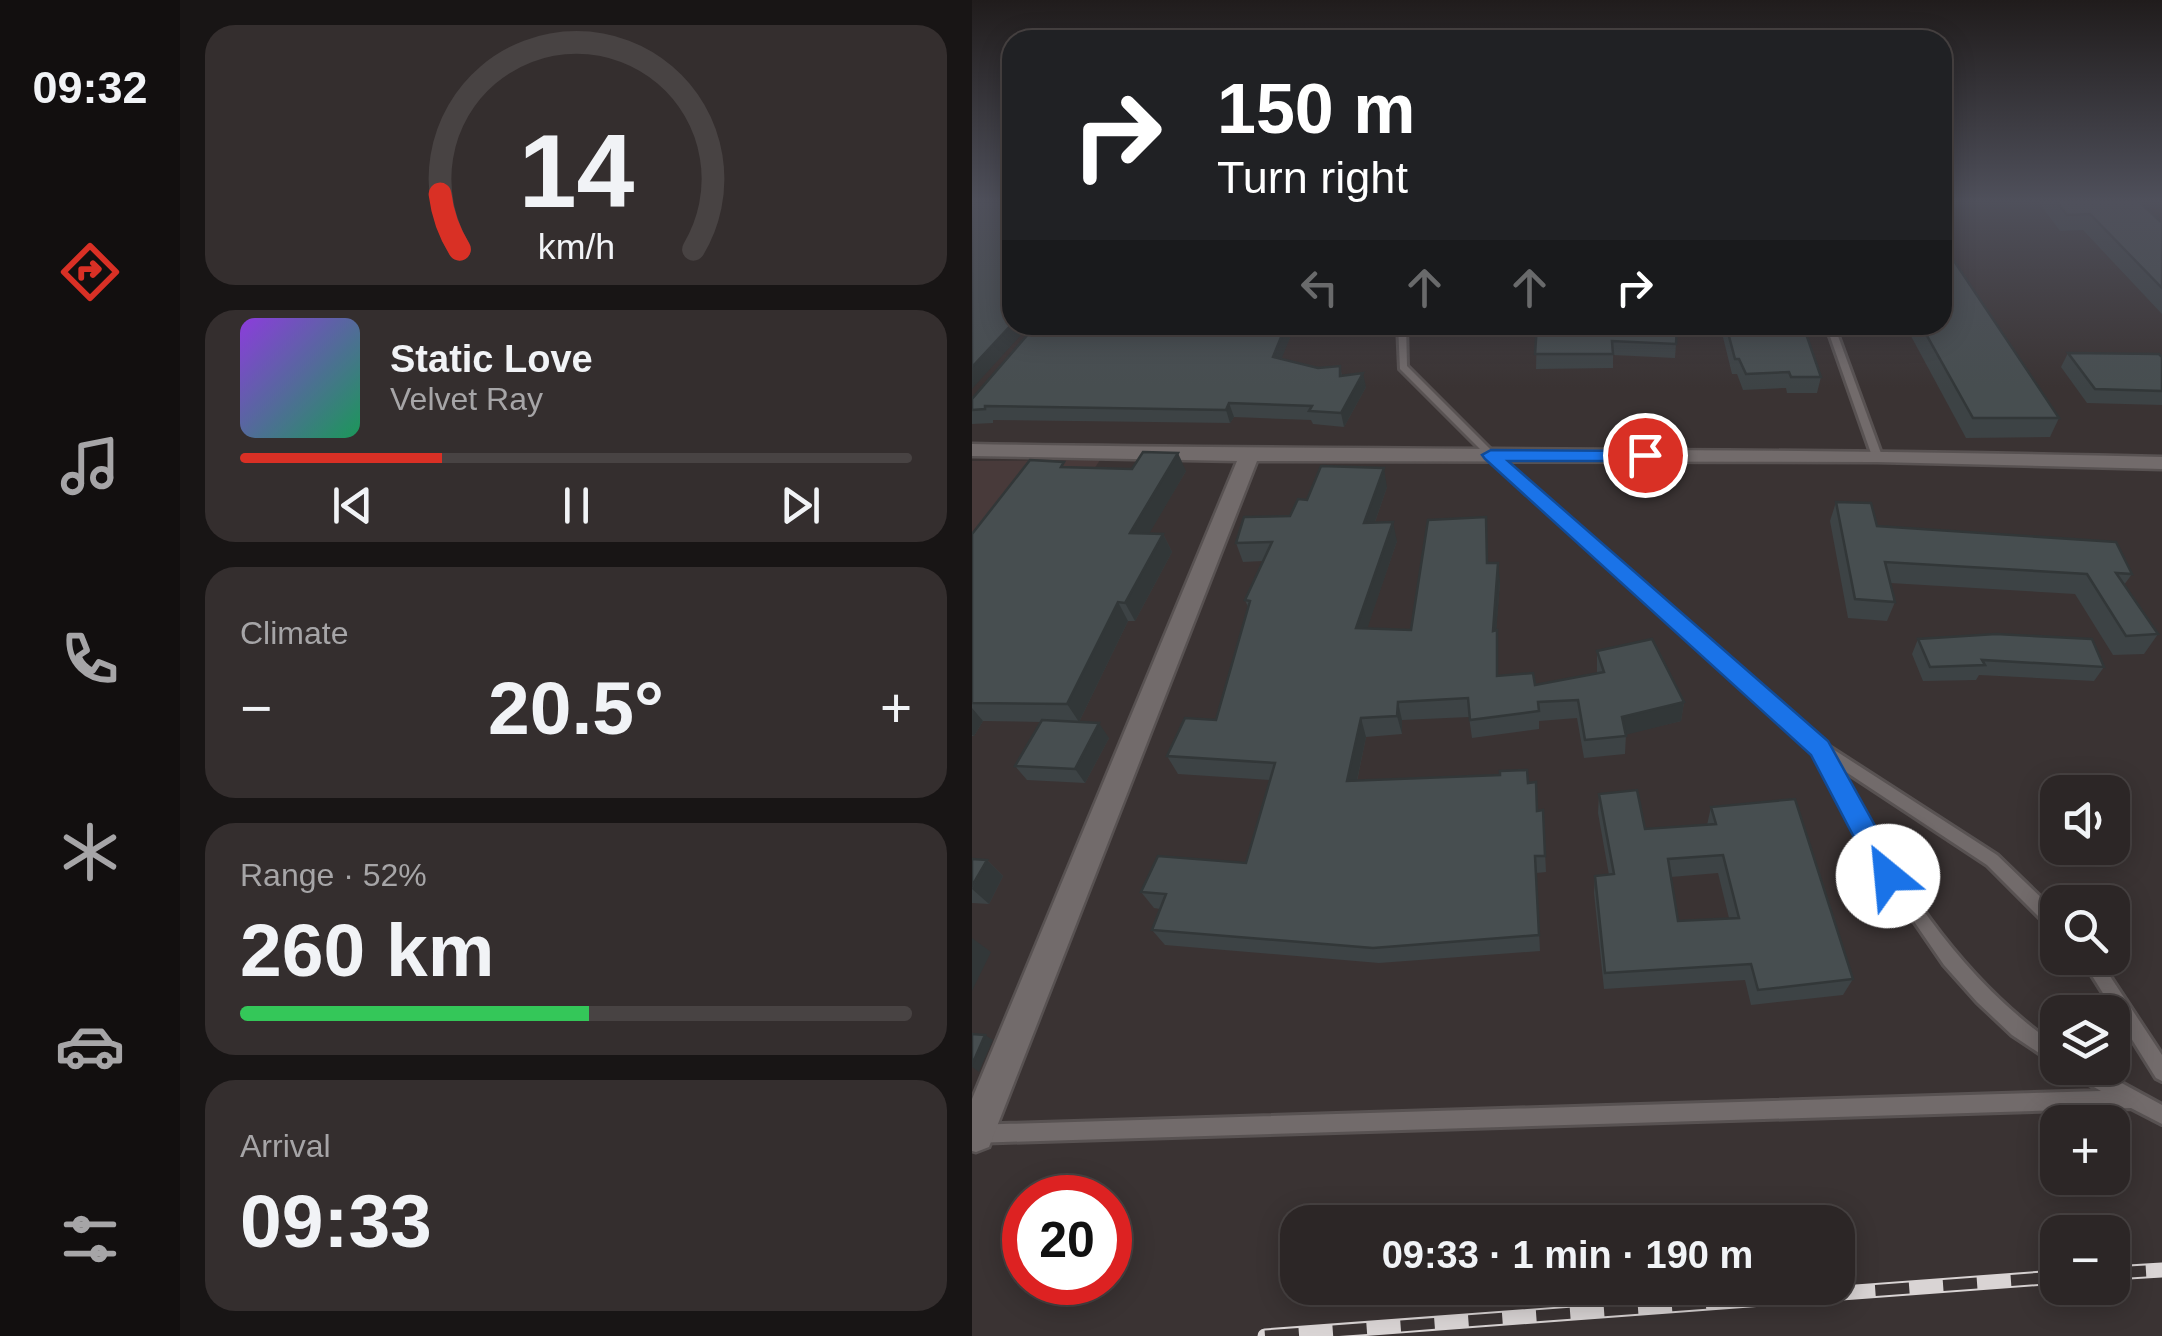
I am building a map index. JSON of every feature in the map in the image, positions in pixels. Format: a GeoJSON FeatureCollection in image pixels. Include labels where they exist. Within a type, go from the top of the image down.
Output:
{"type":"FeatureCollection","features":[{"type":"Feature","properties":{"kind":"street"},"geometry":{"type":"LineString","coordinates":[[972,450],[1250,455],[1877,456],[2162,463]]}},
{"type":"Feature","properties":{"kind":"street"},"geometry":{"type":"LineString","coordinates":[[974,1134],[1250,455]]}},
{"type":"Feature","properties":{"kind":"lane"},"geometry":{"type":"LineString","coordinates":[[1402,335],[1403,367],[1491,455],[1820,748],[1992,860],[2040,907]]}},
{"type":"Feature","properties":{"kind":"lane"},"geometry":{"type":"LineString","coordinates":[[1834,335],[1877,456]]}},
{"type":"Feature","properties":{"kind":"lane"},"geometry":{"type":"LineString","coordinates":[[1820,748],[1888,876],[1966,978],[2040,1046]]}},
{"type":"Feature","properties":{"kind":"lane"},"geometry":{"type":"LineString","coordinates":[[2100,975],[2162,1072]]}},
{"type":"Feature","properties":{"kind":"lane"},"geometry":{"type":"LineString","coordinates":[[2107,1085],[2162,1116]]}},
{"type":"Feature","properties":{"kind":"lane"},"geometry":{"type":"LineString","coordinates":[[974,1134],[2130,1098]]}},
{"type":"Feature","properties":{"kind":"shaded area"},"geometry":{"type":"Polygon","coordinates":[[[1100,460],[972,652],[972,461],[1100,460]]]}},
{"type":"Feature","properties":{"kind":"building"},"geometry":{"type":"Polygon","coordinates":[[[972,262],[1002,262],[1002,335],[972,367],[972,262]]]}},
{"type":"Feature","properties":{"kind":"building"},"geometry":{"type":"Polygon","coordinates":[[[1952,262],[2059,418],[1973,418],[1927,335],[1952,335],[1952,262]]]}},
{"type":"Feature","properties":{"kind":"building"},"geometry":{"type":"Polygon","coordinates":[[[2137,262],[2162,262],[2162,288],[2137,262]]]}},
{"type":"Feature","properties":{"kind":"building"},"geometry":{"type":"Polygon","coordinates":[[[1027,335],[1282,335],[1273,357],[1318,368],[1340,366],[1340,376],[1363,373],[1341,413],[1309,411],[1312,406],[1229,403],[1226,410],[985,406],[972,410],[972,399],[1027,335]]]}},
{"type":"Feature","properties":{"kind":"building"},"geometry":{"type":"Polygon","coordinates":[[[1536,335],[1676,335],[1676,344],[1612,341],[1613,354],[1535,354],[1536,335]]]}},
{"type":"Feature","properties":{"kind":"building"},"geometry":{"type":"Polygon","coordinates":[[[1729,335],[1806,335],[1821,377],[1791,377],[1789,372],[1746,374],[1739,359],[1735,359],[1729,335]]]}},
{"type":"Feature","properties":{"kind":"building"},"geometry":{"type":"Polygon","coordinates":[[[2068,353],[2159,354],[2162,391],[2095,389],[2068,353]]]}},
{"type":"Feature","properties":{"kind":"building"},"geometry":{"type":"Polygon","coordinates":[[[1143,452],[1178,453],[1130,533],[1163,534],[1125,603],[1118,602],[1067,704],[972,703],[972,534],[1030,460],[1064,462],[1061,467],[1132,469],[1143,452]]]}},
{"type":"Feature","properties":{"kind":"building"},"geometry":{"type":"Polygon","coordinates":[[[1321,466],[1384,468],[1364,523],[1393,522],[1356,628],[1411,630],[1428,520],[1486,517],[1487,563],[1498,563],[1493,631],[1497,630],[1497,676],[1533,673],[1535,685],[1604,672],[1597,651],[1652,639],[1684,702],[1622,717],[1626,736],[1585,740],[1578,700],[1538,702],[1539,711],[1470,720],[1468,698],[1398,702],[1397,716],[1361,718],[1347,781],[1500,775],[1500,771],[1527,770],[1528,783],[1536,782],[1537,811],[1543,810],[1545,856],[1535,856],[1539,935],[1373,948],[1152,930],[1166,894],[1141,892],[1158,856],[1246,863],[1275,763],[1167,756],[1185,718],[1216,720],[1250,601],[1245,600],[1272,542],[1236,543],[1244,517],[1290,516],[1298,499],[1307,500],[1321,466]]]}},
{"type":"Feature","properties":{"kind":"building"},"geometry":{"type":"Polygon","coordinates":[[[1836,502],[1871,503],[1877,526],[2116,542],[2132,574],[2116,573],[2158,634],[2126,636],[2087,574],[1885,562],[1895,602],[1855,599],[1836,502]]]}},
{"type":"Feature","properties":{"kind":"building"},"geometry":{"type":"Polygon","coordinates":[[[1996,634],[2092,639],[2104,667],[1982,660],[1985,665],[1930,667],[1918,639],[1996,634]]]}},
{"type":"Feature","properties":{"kind":"building"},"geometry":{"type":"Polygon","coordinates":[[[1042,720],[1099,723],[1075,769],[1015,766],[1042,720]]]}},
{"type":"Feature","properties":{"kind":"building"},"geometry":{"type":"Polygon","coordinates":[[[1637,790],[1645,829],[1716,824],[1711,807],[1795,799],[1853,979],[1758,990],[1751,964],[1605,973],[1595,876],[1614,874],[1599,794],[1637,790]],[[1723,855],[1668,859],[1678,921],[1739,918],[1723,855]]]}},
{"type":"Feature","properties":{"kind":"building"},"geometry":{"type":"Polygon","coordinates":[[[972,859],[987,860],[972,886],[972,859]]]}},
{"type":"Feature","properties":{"kind":"building"},"geometry":{"type":"Polygon","coordinates":[[[972,1034],[985,1035],[972,1065],[972,1034]]]}},
{"type":"Feature","properties":{"kind":"railway"},"geometry":{"type":"LineString","coordinates":[[2130,1272],[2162,1270]]}},
{"type":"Feature","properties":{"kind":"railway"},"geometry":{"type":"LineString","coordinates":[[1265,1336],[2040,1278]]}},
{"type":"Feature","properties":{"kind":"route"},"geometry":{"type":"LineString","coordinates":[[1645,455],[1491,455],[1820,748],[1888,876]]}}]}
